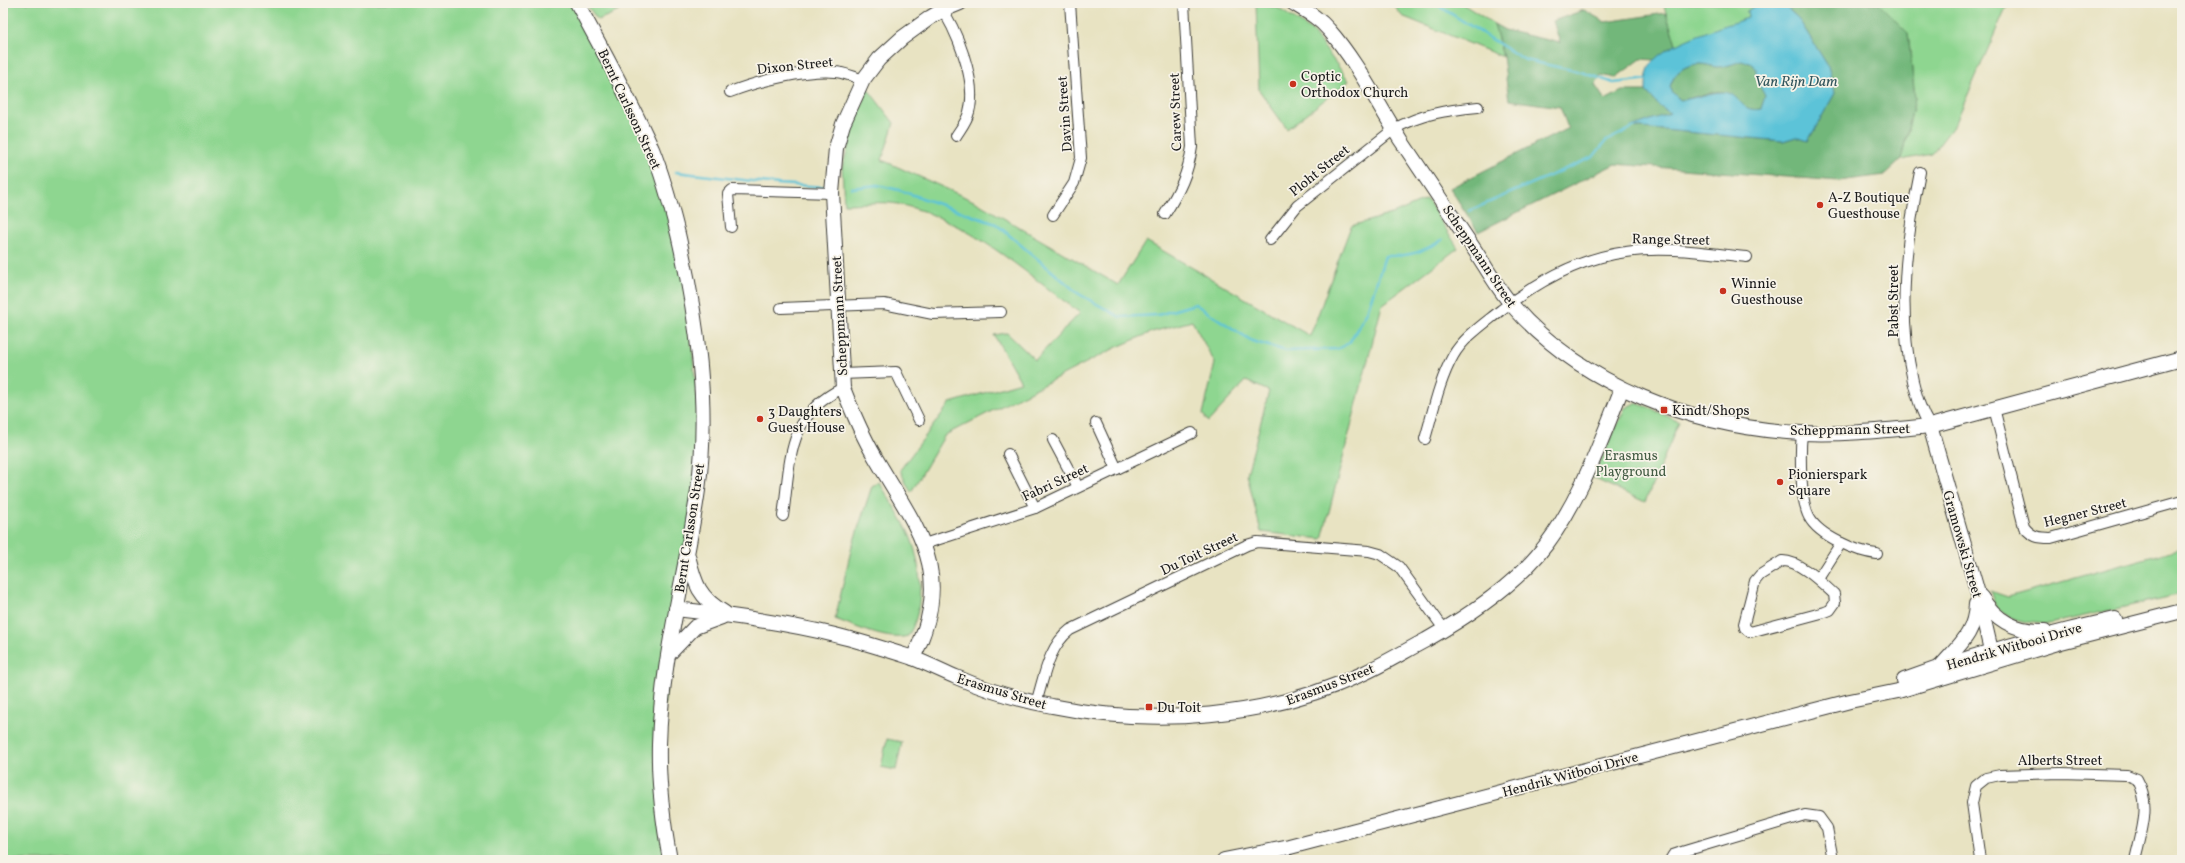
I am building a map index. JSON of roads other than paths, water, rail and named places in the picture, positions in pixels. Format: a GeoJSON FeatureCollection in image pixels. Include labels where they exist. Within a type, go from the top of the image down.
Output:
{"type":"FeatureCollection","features":[{"type":"Feature","properties":{"kind":"street","name":"Bernt Carlsson Street"},"geometry":{"type":"LineString","coordinates":[[577,3],[607,58],[652,150],[670,204],[684,263],[695,327],[701,393],[702,440],[698,489],[669,654],[659,743],[662,811],[670,860]]}},
{"type":"Feature","properties":{"kind":"street","name":"Scheppmann Street"},"geometry":{"type":"LineString","coordinates":[[913,658],[923,638],[931,609],[932,583],[924,544],[874,455],[855,417],[842,381],[832,193],[836,148],[843,124],[863,80],[879,59],[940,6],[960,3]]}},
{"type":"Feature","properties":{"kind":"street","name":"Davin Street"},"geometry":{"type":"LineString","coordinates":[[1053,215],[1074,183],[1081,158],[1070,3]]}},
{"type":"Feature","properties":{"kind":"street","name":"Carew Street"},"geometry":{"type":"LineString","coordinates":[[1166,214],[1181,188],[1189,167],[1192,146],[1184,3]]}},
{"type":"Feature","properties":{"kind":"street","name":"Scheppmann Street"},"geometry":{"type":"LineString","coordinates":[[1293,3],[1315,17],[1329,30],[1510,303],[1541,335],[1560,351],[1582,366],[1622,388],[1659,403],[1723,422],[1802,433],[1930,426],[2182,358]]}},
{"type":"Feature","properties":{"kind":"street"},"geometry":{"type":"LineString","coordinates":[[940,6],[964,58],[972,94],[967,119],[956,136]]}},
{"type":"Feature","properties":{"kind":"street","name":"Dixon Street"},"geometry":{"type":"LineString","coordinates":[[730,92],[768,79],[823,72],[837,72],[863,80]]}},
{"type":"Feature","properties":{"kind":"street","name":"Ploht Street"},"geometry":{"type":"LineString","coordinates":[[1270,240],[1297,206],[1394,129],[1411,119],[1425,115],[1442,111],[1478,107]]}},
{"type":"Feature","properties":{"kind":"street","name":"Pabst Street"},"geometry":{"type":"LineString","coordinates":[[1920,172],[1910,230],[1906,270],[1904,317],[1910,366],[1922,412],[1930,426]]}},
{"type":"Feature","properties":{"kind":"street"},"geometry":{"type":"LineString","coordinates":[[731,227],[728,194],[732,190],[832,193]]}},
{"type":"Feature","properties":{"kind":"street","name":"Range Street"},"geometry":{"type":"LineString","coordinates":[[1425,439],[1444,376],[1462,343],[1510,303],[1568,269],[1606,255],[1652,250],[1746,257]]}},
{"type":"Feature","properties":{"kind":"street"},"geometry":{"type":"LineString","coordinates":[[781,308],[894,304],[933,314],[1001,312]]}},
{"type":"Feature","properties":{"kind":"street"},"geometry":{"type":"LineString","coordinates":[[783,516],[794,437],[811,410],[842,381],[896,372],[919,420]]}},
{"type":"Feature","properties":{"kind":"street","name":"Erasmus Street"},"geometry":{"type":"LineString","coordinates":[[676,609],[728,615],[834,634],[913,658],[976,685],[1036,703],[1094,713],[1170,717],[1231,712],[1279,703],[1307,695],[1361,675],[1444,629],[1500,591],[1536,556],[1550,539],[1577,492],[1602,438],[1622,388]]}},
{"type":"Feature","properties":{"kind":"street","name":"Hegner Street"},"geometry":{"type":"LineString","coordinates":[[1994,408],[2024,527],[2029,534],[2038,538],[2050,538],[2182,501]]}},
{"type":"Feature","properties":{"kind":"street"},"geometry":{"type":"LineString","coordinates":[[1096,423],[1117,469]]}},
{"type":"Feature","properties":{"kind":"street","name":"Gramowski Street"},"geometry":{"type":"LineString","coordinates":[[1930,426],[1977,590],[1992,656]]}},
{"type":"Feature","properties":{"kind":"street","name":"Fabri Street"},"geometry":{"type":"LineString","coordinates":[[924,544],[1035,508],[1192,433]]}},
{"type":"Feature","properties":{"kind":"street"},"geometry":{"type":"LineString","coordinates":[[1802,433],[1801,461],[1805,501],[1809,516],[1816,526],[1841,543],[1861,552],[1877,554]]}},
{"type":"Feature","properties":{"kind":"street"},"geometry":{"type":"LineString","coordinates":[[1053,440],[1078,487]]}},
{"type":"Feature","properties":{"kind":"street"},"geometry":{"type":"LineString","coordinates":[[1008,454],[1035,508]]}},
{"type":"Feature","properties":{"kind":"street","name":"Du Toit Street"},"geometry":{"type":"LineString","coordinates":[[1036,703],[1051,655],[1062,636],[1070,630],[1247,545],[1257,542],[1369,551],[1380,554],[1399,567],[1444,629]]}},
{"type":"Feature","properties":{"kind":"street"},"geometry":{"type":"LineString","coordinates":[[1818,579],[1841,543]]}},
{"type":"Feature","properties":{"kind":"street"},"geometry":{"type":"LineString","coordinates":[[687,551],[696,587],[711,605],[728,615]]}},
{"type":"Feature","properties":{"kind":"street"},"geometry":{"type":"LineString","coordinates":[[1782,561],[1787,561],[1818,579],[1834,594],[1834,603],[1830,610],[1753,632],[1750,632],[1745,628],[1744,624],[1753,585],[1760,575],[1782,561]]}},
{"type":"Feature","properties":{"kind":"street"},"geometry":{"type":"LineString","coordinates":[[1977,590],[1989,610],[1998,619],[2011,626],[2024,630],[2060,631]]}},
{"type":"Feature","properties":{"kind":"street"},"geometry":{"type":"LineString","coordinates":[[1940,667],[1960,646],[1973,625],[1977,590]]}},
{"type":"Feature","properties":{"kind":"street","name":"Hendrik Witbooi Drive"},"geometry":{"type":"LineString","coordinates":[[1224,860],[1290,847],[1850,701],[1898,691],[2060,631],[2182,607]]}},
{"type":"Feature","properties":{"kind":"street","name":"Hendrik Witbooi Drive"},"geometry":{"type":"LineString","coordinates":[[1850,701],[1940,667],[2182,611]]}},
{"type":"Feature","properties":{"kind":"street"},"geometry":{"type":"LineString","coordinates":[[669,654],[695,627],[728,615]]}},
{"type":"Feature","properties":{"kind":"street","name":"Alberts Street"},"geometry":{"type":"LineString","coordinates":[[1980,860],[1972,803],[1976,786],[1986,778],[2000,775],[2061,773],[2127,775],[2137,779],[2145,796],[2146,808],[2135,860]]}},
{"type":"Feature","properties":{"kind":"street"},"geometry":{"type":"LineString","coordinates":[[1670,860],[1673,856],[1685,851],[1805,815],[1819,817],[1827,828],[1833,860]]}},
{"type":"Feature","properties":{"kind":"street","name":"Hendrik Witbooi Drive"},"geometry":{"type":"LineString","coordinates":[[1269,860],[1290,847]]}},
{"type":"Feature","properties":{"kind":"water","name":"Van Rijn Dam"},"geometry":{"type":"Polygon","coordinates":[[[1759,3],[1781,3],[1798,18],[1828,66],[1835,93],[1808,141],[1796,137],[1783,141],[1631,127],[1670,113],[1660,107],[1646,91],[1646,78],[1648,70],[1655,59],[1663,52],[1686,40],[1748,18],[1747,11],[1759,3]],[[1741,61],[1719,67],[1695,64],[1680,70],[1670,87],[1673,93],[1680,100],[1723,92],[1729,93],[1748,108],[1761,109],[1765,96],[1756,79],[1756,68],[1750,63],[1741,61]]]}},
{"type":"Feature","properties":{"kind":"waterway"},"geometry":{"type":"LineString","coordinates":[[1434,3],[1525,60],[1581,72],[1614,83],[1649,79]]}},
{"type":"Feature","properties":{"kind":"waterway"},"geometry":{"type":"LineString","coordinates":[[1469,211],[1593,157],[1606,141],[1634,127]]}},
{"type":"Feature","properties":{"kind":"waterway"},"geometry":{"type":"LineString","coordinates":[[676,172],[778,184],[826,187]]}},
{"type":"Feature","properties":{"kind":"waterway"},"geometry":{"type":"LineString","coordinates":[[852,188],[877,185],[899,190],[996,224],[1079,294],[1120,317],[1158,315],[1195,304],[1252,341],[1286,351],[1337,349],[1349,343],[1367,312],[1385,256],[1415,253],[1442,240]]}},
{"type":"Feature","properties":{"kind":"place","name":"Coptic Orthodox Church"},"geometry":{"type":"Point","coordinates":[1293,84]}},
{"type":"Feature","properties":{"kind":"place","name":"A-Z Boutique Guesthouse"},"geometry":{"type":"Point","coordinates":[1820,205]}},
{"type":"Feature","properties":{"kind":"place","name":"Winnie Guesthouse"},"geometry":{"type":"Point","coordinates":[1723,291]}},
{"type":"Feature","properties":{"kind":"place","name":"Kindt/Shops"},"geometry":{"type":"Point","coordinates":[1664,410]}},
{"type":"Feature","properties":{"kind":"place","name":"3 Daughters Guest House"},"geometry":{"type":"Point","coordinates":[760,419]}},
{"type":"Feature","properties":{"kind":"place","name":"Pionierspark Square"},"geometry":{"type":"Point","coordinates":[1780,482]}},
{"type":"Feature","properties":{"kind":"place","name":"Du Toit"},"geometry":{"type":"Point","coordinates":[1149,707]}},
{"type":"Feature","properties":{"kind":"park label","name":"Erasmus Playground"},"geometry":{"type":"Point","coordinates":[1631,464]}}]}
